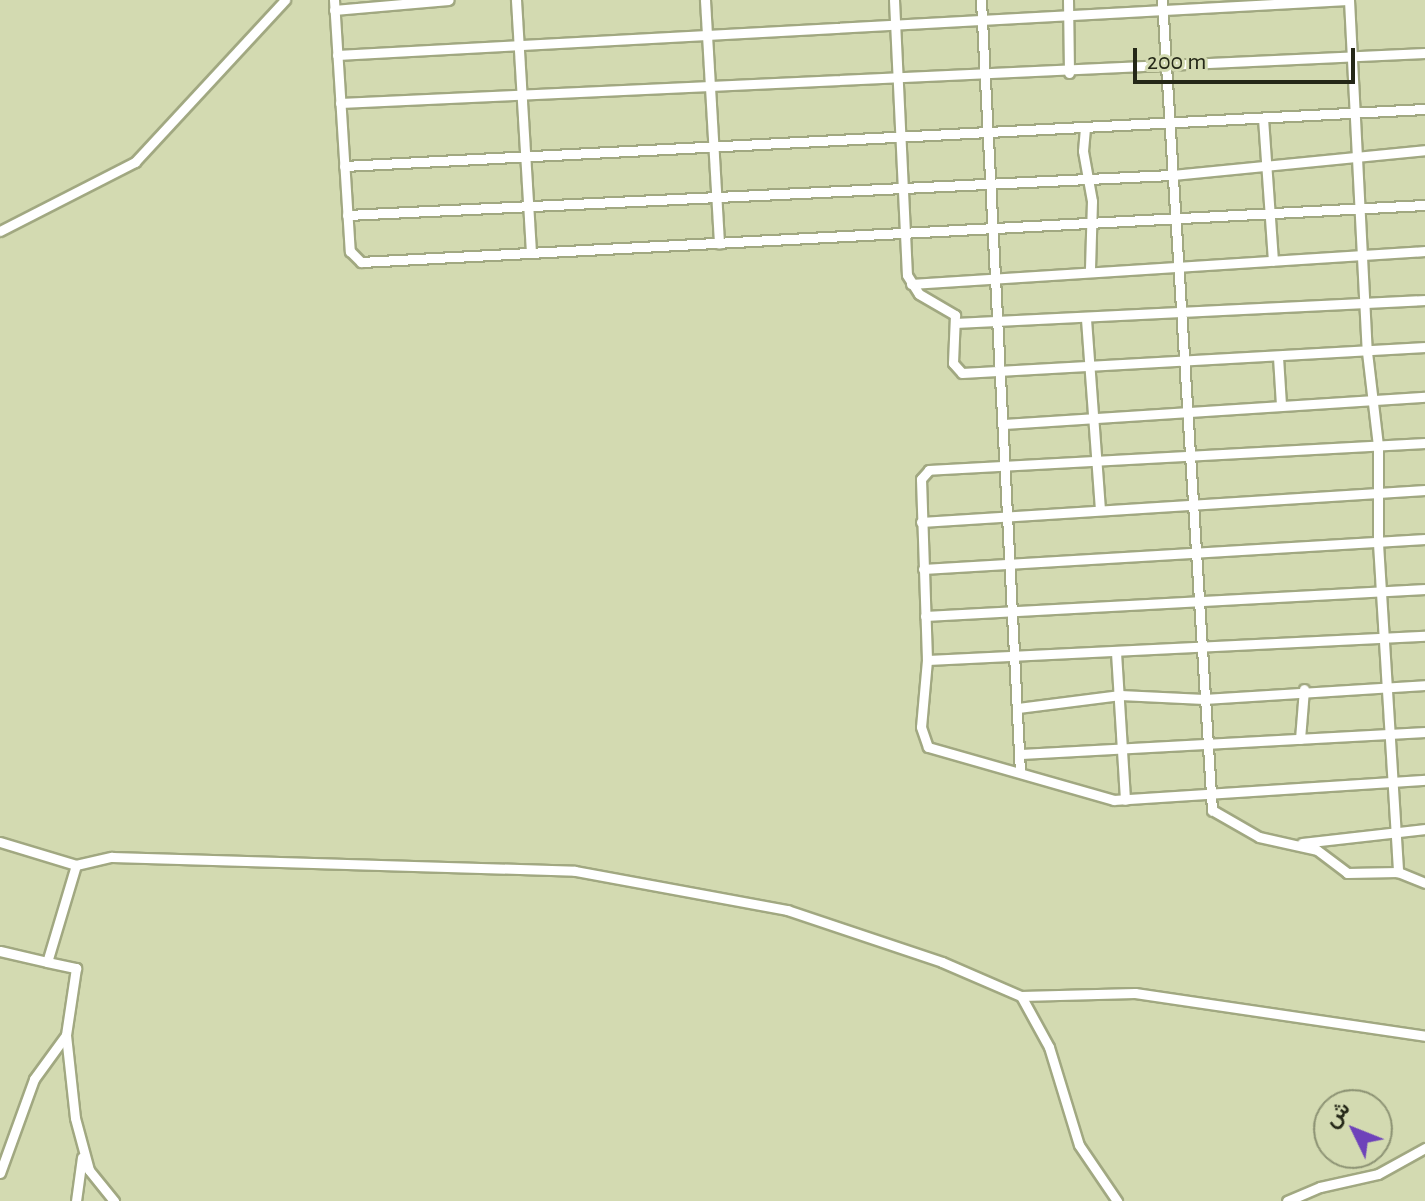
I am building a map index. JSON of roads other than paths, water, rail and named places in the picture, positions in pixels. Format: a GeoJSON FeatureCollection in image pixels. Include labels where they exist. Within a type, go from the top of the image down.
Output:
{"type":"FeatureCollection","features":[{"type":"Feature","properties":{"kind":"street"},"geometry":{"type":"LineString","coordinates":[[0,231],[135,162],[285,0]]}},
{"type":"Feature","properties":{"kind":"street"},"geometry":{"type":"LineString","coordinates":[[449,0],[334,5],[350,251],[361,262],[719,244],[1273,210],[1425,205]]}},
{"type":"Feature","properties":{"kind":"street"},"geometry":{"type":"LineString","coordinates":[[516,0],[531,252]]}},
{"type":"Feature","properties":{"kind":"street"},"geometry":{"type":"LineString","coordinates":[[705,0],[719,244]]}},
{"type":"Feature","properties":{"kind":"street"},"geometry":{"type":"LineString","coordinates":[[894,0],[900,186],[911,284],[953,313],[956,369],[1001,374],[1425,347]]}},
{"type":"Feature","properties":{"kind":"street"},"geometry":{"type":"LineString","coordinates":[[981,0],[1020,772]]}},
{"type":"Feature","properties":{"kind":"street"},"geometry":{"type":"LineString","coordinates":[[1068,0],[1069,73]]}},
{"type":"Feature","properties":{"kind":"street"},"geometry":{"type":"LineString","coordinates":[[337,55],[519,42],[1067,15],[1162,5],[1349,0],[1355,154],[1366,253],[1367,352],[1375,398],[1378,446],[1378,543],[1398,872]]}},
{"type":"Feature","properties":{"kind":"street"},"geometry":{"type":"LineString","coordinates":[[1162,5],[1194,554],[1211,796],[1216,817],[1259,837],[1302,843],[1425,829]]}},
{"type":"Feature","properties":{"kind":"street"},"geometry":{"type":"LineString","coordinates":[[340,103],[522,93],[985,77],[1425,53]]}},
{"type":"Feature","properties":{"kind":"street"},"geometry":{"type":"LineString","coordinates":[[344,166],[988,135],[1425,109]]}},
{"type":"Feature","properties":{"kind":"street"},"geometry":{"type":"LineString","coordinates":[[1263,118],[1273,210],[1273,261]]}},
{"type":"Feature","properties":{"kind":"street"},"geometry":{"type":"LineString","coordinates":[[1085,128],[1092,201],[1090,270]]}},
{"type":"Feature","properties":{"kind":"street"},"geometry":{"type":"LineString","coordinates":[[347,215],[990,181],[1172,175],[1355,154],[1425,150]]}},
{"type":"Feature","properties":{"kind":"street"},"geometry":{"type":"LineString","coordinates":[[911,284],[996,276],[1425,251]]}},
{"type":"Feature","properties":{"kind":"street"},"geometry":{"type":"LineString","coordinates":[[955,323],[1180,315],[1425,300]]}},
{"type":"Feature","properties":{"kind":"street"},"geometry":{"type":"LineString","coordinates":[[1086,319],[1100,509]]}},
{"type":"Feature","properties":{"kind":"street"},"geometry":{"type":"LineString","coordinates":[[1278,357],[1281,405]]}},
{"type":"Feature","properties":{"kind":"street"},"geometry":{"type":"LineString","coordinates":[[1004,424],[1425,397]]}},
{"type":"Feature","properties":{"kind":"street"},"geometry":{"type":"LineString","coordinates":[[1425,443],[924,473],[921,522],[927,660],[921,727],[928,747],[1098,797],[1125,800],[1425,780]]}},
{"type":"Feature","properties":{"kind":"street"},"geometry":{"type":"LineString","coordinates":[[921,522],[1008,514],[1425,490]]}},
{"type":"Feature","properties":{"kind":"street"},"geometry":{"type":"LineString","coordinates":[[923,569],[1425,539]]}},
{"type":"Feature","properties":{"kind":"street"},"geometry":{"type":"LineString","coordinates":[[925,616],[1425,589]]}},
{"type":"Feature","properties":{"kind":"street"},"geometry":{"type":"LineString","coordinates":[[927,660],[1425,636]]}},
{"type":"Feature","properties":{"kind":"street"},"geometry":{"type":"LineString","coordinates":[[1116,652],[1125,800]]}},
{"type":"Feature","properties":{"kind":"street"},"geometry":{"type":"LineString","coordinates":[[1018,708],[1120,695],[1204,699],[1304,689],[1425,685]]}},
{"type":"Feature","properties":{"kind":"street"},"geometry":{"type":"LineString","coordinates":[[1300,739],[1304,689]]}},
{"type":"Feature","properties":{"kind":"street"},"geometry":{"type":"LineString","coordinates":[[1021,754],[1425,732]]}},
{"type":"Feature","properties":{"kind":"street"},"geometry":{"type":"LineString","coordinates":[[0,842],[76,865],[112,857],[415,862],[575,871],[787,910],[942,962],[1021,996],[1135,993],[1425,1036]]}},
{"type":"Feature","properties":{"kind":"street"},"geometry":{"type":"LineString","coordinates":[[1302,843],[1347,873],[1398,872],[1425,883]]}},
{"type":"Feature","properties":{"kind":"street"},"geometry":{"type":"LineString","coordinates":[[47,962],[76,865]]}},
{"type":"Feature","properties":{"kind":"street"},"geometry":{"type":"LineString","coordinates":[[0,951],[76,968],[66,1035],[82,1153],[76,1201]]}},
{"type":"Feature","properties":{"kind":"street"},"geometry":{"type":"LineString","coordinates":[[1021,996],[1049,1047],[1079,1145],[1117,1201]]}},
{"type":"Feature","properties":{"kind":"street"},"geometry":{"type":"LineString","coordinates":[[0,1173],[34,1079],[66,1035]]}},
{"type":"Feature","properties":{"kind":"street"},"geometry":{"type":"LineString","coordinates":[[1287,1201],[1320,1187],[1378,1174],[1425,1148]]}},
{"type":"Feature","properties":{"kind":"street"},"geometry":{"type":"LineString","coordinates":[[82,1153],[114,1201]]}}]}
